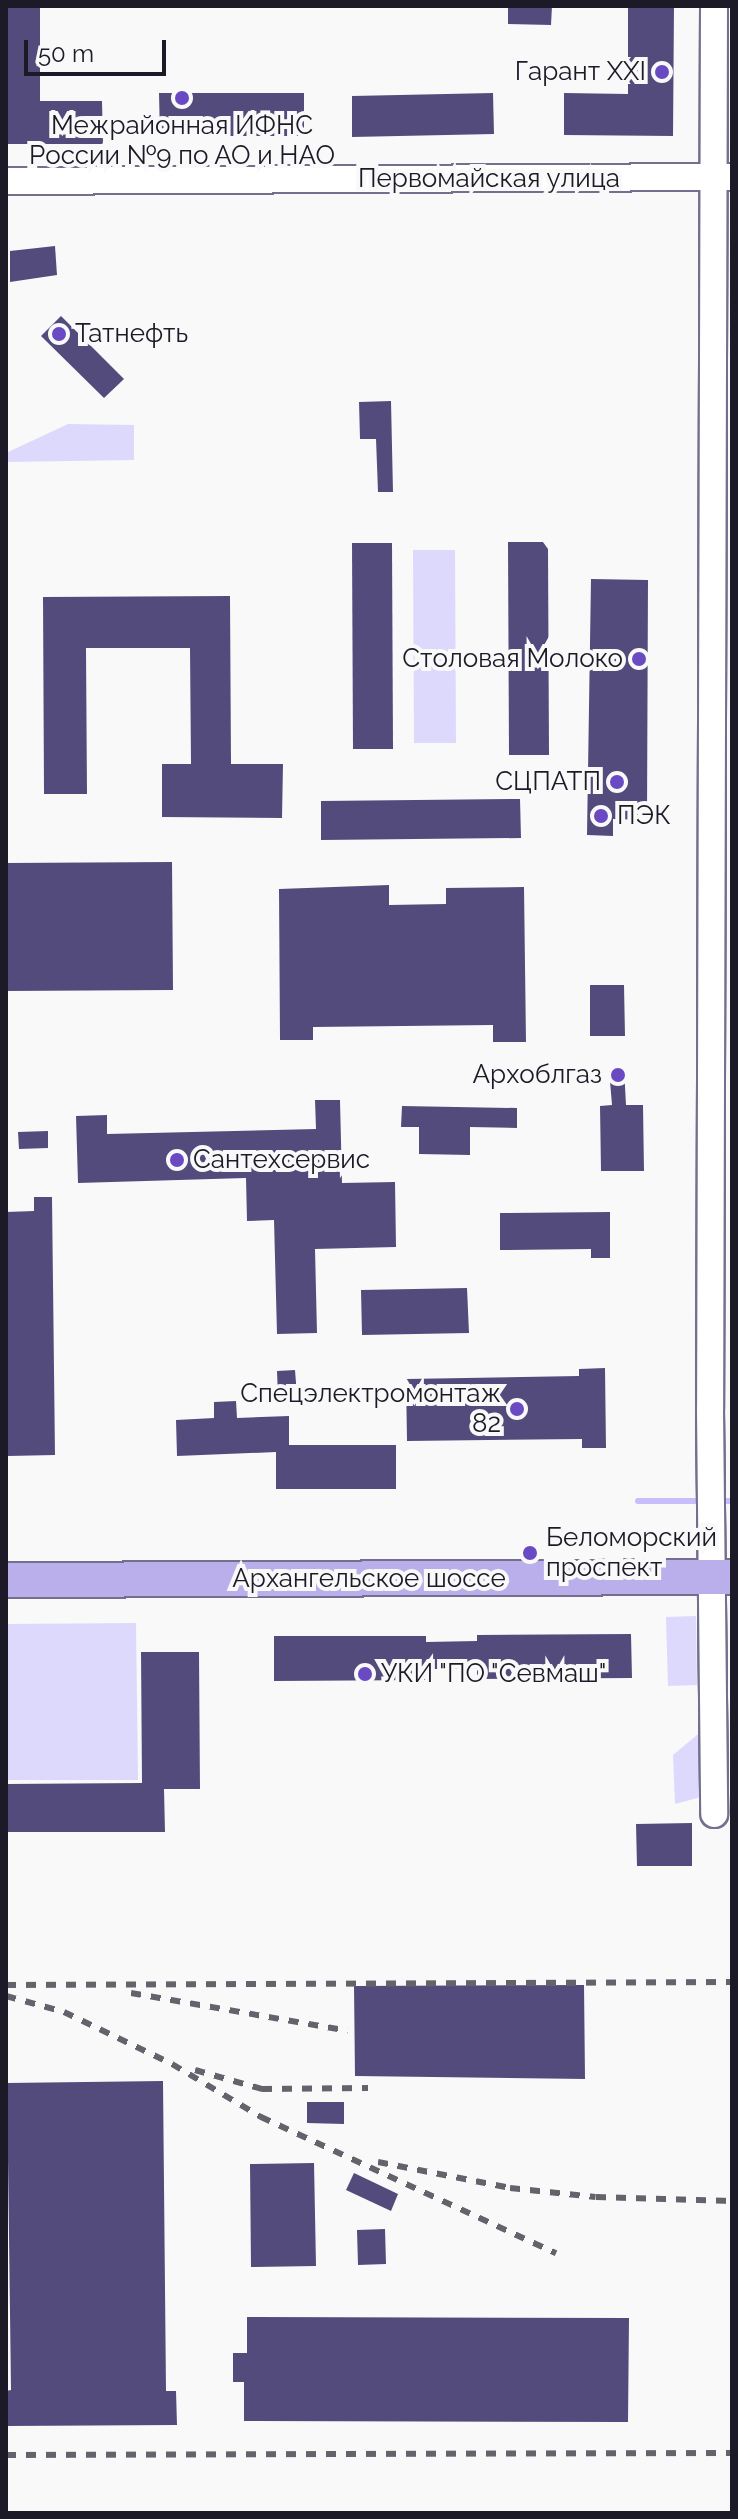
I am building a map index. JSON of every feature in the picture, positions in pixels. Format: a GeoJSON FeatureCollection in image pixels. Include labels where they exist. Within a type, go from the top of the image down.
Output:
{"type":"FeatureCollection","features":[{"type":"Feature","properties":{"kind":"main road","name":"Архангельское шоссе"},"geometry":{"type":"LineString","coordinates":[[6,1580],[722,1577]]}},
{"type":"Feature","properties":{"kind":"street"},"geometry":{"type":"LineString","coordinates":[[714,6],[724,177],[722,1577],[714,1814]]}},
{"type":"Feature","properties":{"kind":"street","name":"Первомайская улица"},"geometry":{"type":"LineString","coordinates":[[6,181],[724,177]]}},
{"type":"Feature","properties":{"kind":"shaded area"},"geometry":{"type":"Polygon","coordinates":[[[68,424],[134,425],[134,460],[6,462],[6,453],[68,424]]]}},
{"type":"Feature","properties":{"kind":"shaded area"},"geometry":{"type":"Polygon","coordinates":[[[413,550],[455,550],[456,743],[414,743],[413,550]]]}},
{"type":"Feature","properties":{"kind":"shaded area"},"geometry":{"type":"Polygon","coordinates":[[[696,1616],[697,1685],[668,1686],[666,1617],[696,1616]]]}},
{"type":"Feature","properties":{"kind":"shaded area"},"geometry":{"type":"Polygon","coordinates":[[[136,1623],[138,1780],[6,1780],[6,1624],[136,1623]]]}},
{"type":"Feature","properties":{"kind":"shaded area"},"geometry":{"type":"Polygon","coordinates":[[[703,1730],[701,1797],[675,1804],[673,1755],[703,1730]]]}},
{"type":"Feature","properties":{"kind":"building"},"geometry":{"type":"Polygon","coordinates":[[[6,6],[40,6],[40,101],[102,101],[103,144],[6,144],[6,6]]]}},
{"type":"Feature","properties":{"kind":"building"},"geometry":{"type":"Polygon","coordinates":[[[508,6],[552,6],[551,25],[508,24],[508,6]]]}},
{"type":"Feature","properties":{"kind":"building"},"geometry":{"type":"Polygon","coordinates":[[[628,6],[674,6],[673,136],[564,135],[564,93],[628,94],[628,6]]]}},
{"type":"Feature","properties":{"kind":"building"},"geometry":{"type":"Polygon","coordinates":[[[159,93],[304,93],[304,136],[160,136],[159,93]]]}},
{"type":"Feature","properties":{"kind":"building"},"geometry":{"type":"Polygon","coordinates":[[[493,93],[494,134],[352,137],[352,96],[493,93]]]}},
{"type":"Feature","properties":{"kind":"building"},"geometry":{"type":"Polygon","coordinates":[[[55,246],[57,275],[10,282],[10,251],[55,246]]]}},
{"type":"Feature","properties":{"kind":"building"},"geometry":{"type":"Polygon","coordinates":[[[61,316],[124,379],[104,398],[41,336],[61,316]]]}},
{"type":"Feature","properties":{"kind":"building"},"geometry":{"type":"Polygon","coordinates":[[[391,401],[393,492],[378,492],[376,439],[360,439],[359,402],[391,401]]]}},
{"type":"Feature","properties":{"kind":"building"},"geometry":{"type":"Polygon","coordinates":[[[508,542],[543,542],[548,549],[549,755],[509,755],[508,542]]]}},
{"type":"Feature","properties":{"kind":"building"},"geometry":{"type":"Polygon","coordinates":[[[352,543],[392,543],[393,749],[353,749],[352,543]]]}},
{"type":"Feature","properties":{"kind":"building"},"geometry":{"type":"Polygon","coordinates":[[[591,579],[648,580],[647,820],[613,819],[613,836],[587,835],[591,579]]]}},
{"type":"Feature","properties":{"kind":"building"},"geometry":{"type":"Polygon","coordinates":[[[230,596],[231,764],[283,764],[282,818],[162,817],[162,764],[191,764],[190,648],[86,648],[87,794],[44,794],[43,597],[230,596]]]}},
{"type":"Feature","properties":{"kind":"building"},"geometry":{"type":"Polygon","coordinates":[[[520,799],[521,838],[321,840],[321,801],[520,799]]]}},
{"type":"Feature","properties":{"kind":"building"},"geometry":{"type":"Polygon","coordinates":[[[172,862],[173,990],[6,991],[6,863],[172,862]]]}},
{"type":"Feature","properties":{"kind":"building"},"geometry":{"type":"Polygon","coordinates":[[[389,885],[389,905],[446,904],[446,888],[524,887],[526,1042],[493,1042],[493,1025],[313,1027],[313,1040],[280,1040],[279,889],[389,885]]]}},
{"type":"Feature","properties":{"kind":"building"},"geometry":{"type":"Polygon","coordinates":[[[590,985],[624,985],[625,1036],[590,1036],[590,985]]]}},
{"type":"Feature","properties":{"kind":"building"},"geometry":{"type":"Polygon","coordinates":[[[624,1068],[626,1105],[643,1105],[644,1171],[601,1171],[600,1106],[612,1105],[609,1069],[624,1068]]]}},
{"type":"Feature","properties":{"kind":"building"},"geometry":{"type":"Polygon","coordinates":[[[315,1100],[340,1100],[342,1183],[395,1182],[396,1247],[315,1249],[317,1333],[277,1334],[274,1220],[247,1221],[246,1178],[78,1183],[76,1116],[107,1115],[107,1134],[316,1129],[315,1100]]]}},
{"type":"Feature","properties":{"kind":"building"},"geometry":{"type":"Polygon","coordinates":[[[402,1106],[517,1108],[517,1128],[470,1127],[470,1155],[419,1154],[419,1127],[401,1127],[402,1106]]]}},
{"type":"Feature","properties":{"kind":"building"},"geometry":{"type":"Polygon","coordinates":[[[48,1131],[48,1148],[19,1149],[18,1132],[48,1131]]]}},
{"type":"Feature","properties":{"kind":"building"},"geometry":{"type":"Polygon","coordinates":[[[34,1197],[52,1197],[55,1455],[8,1456],[6,1212],[34,1211],[34,1197]]]}},
{"type":"Feature","properties":{"kind":"building"},"geometry":{"type":"Polygon","coordinates":[[[610,1212],[610,1258],[591,1258],[591,1249],[500,1250],[500,1213],[610,1212]]]}},
{"type":"Feature","properties":{"kind":"building"},"geometry":{"type":"Polygon","coordinates":[[[467,1288],[469,1333],[362,1335],[361,1290],[467,1288]]]}},
{"type":"Feature","properties":{"kind":"building"},"geometry":{"type":"Polygon","coordinates":[[[605,1368],[606,1448],[582,1448],[582,1439],[407,1441],[406,1379],[579,1376],[579,1369],[605,1368]]]}},
{"type":"Feature","properties":{"kind":"building"},"geometry":{"type":"Polygon","coordinates":[[[295,1370],[297,1396],[278,1397],[277,1371],[295,1370]]]}},
{"type":"Feature","properties":{"kind":"building"},"geometry":{"type":"Polygon","coordinates":[[[236,1401],[237,1418],[289,1416],[289,1445],[396,1445],[396,1489],[276,1489],[276,1452],[177,1456],[176,1420],[214,1418],[214,1402],[236,1401]]]}},
{"type":"Feature","properties":{"kind":"building"},"geometry":{"type":"Polygon","coordinates":[[[631,1634],[632,1678],[477,1679],[477,1669],[428,1669],[428,1680],[274,1681],[274,1636],[426,1636],[426,1642],[477,1641],[477,1635],[631,1634]]]}},
{"type":"Feature","properties":{"kind":"building"},"geometry":{"type":"Polygon","coordinates":[[[141,1652],[199,1652],[200,1789],[164,1789],[165,1832],[6,1832],[6,1784],[142,1783],[141,1652]]]}},
{"type":"Feature","properties":{"kind":"building"},"geometry":{"type":"Polygon","coordinates":[[[692,1823],[692,1866],[637,1866],[636,1824],[692,1823]]]}},
{"type":"Feature","properties":{"kind":"building"},"geometry":{"type":"Polygon","coordinates":[[[584,1985],[585,2079],[355,2076],[354,1986],[584,1985]]]}},
{"type":"Feature","properties":{"kind":"building"},"geometry":{"type":"Polygon","coordinates":[[[163,2081],[166,2391],[176,2391],[177,2425],[6,2426],[6,2391],[11,2390],[7,2083],[163,2081]]]}},
{"type":"Feature","properties":{"kind":"building"},"geometry":{"type":"Polygon","coordinates":[[[307,2102],[344,2102],[344,2124],[307,2123],[307,2102]]]}},
{"type":"Feature","properties":{"kind":"building"},"geometry":{"type":"Polygon","coordinates":[[[314,2163],[316,2266],[251,2267],[250,2164],[314,2163]]]}},
{"type":"Feature","properties":{"kind":"building"},"geometry":{"type":"Polygon","coordinates":[[[354,2173],[398,2194],[391,2211],[346,2190],[354,2173]]]}},
{"type":"Feature","properties":{"kind":"building"},"geometry":{"type":"Polygon","coordinates":[[[385,2229],[386,2264],[358,2265],[357,2230],[385,2229]]]}},
{"type":"Feature","properties":{"kind":"building"},"geometry":{"type":"Polygon","coordinates":[[[247,2317],[629,2318],[628,2422],[244,2421],[244,2382],[233,2382],[233,2353],[247,2353],[247,2317]]]}},
{"type":"Feature","properties":{"kind":"waterway"},"geometry":{"type":"LineString","coordinates":[[638,1501],[695,1501]]}},
{"type":"Feature","properties":{"kind":"waterway"},"geometry":{"type":"LineString","coordinates":[[726,1501],[732,1501]]}},
{"type":"Feature","properties":{"kind":"railway"},"geometry":{"type":"LineString","coordinates":[[6,1985],[732,1982]]}},
{"type":"Feature","properties":{"kind":"railway"},"geometry":{"type":"LineString","coordinates":[[131,1993],[348,2031]]}},
{"type":"Feature","properties":{"kind":"railway"},"geometry":{"type":"LineString","coordinates":[[6,1996],[64,2012],[172,2064],[261,2117],[556,2253]]}},
{"type":"Feature","properties":{"kind":"railway"},"geometry":{"type":"LineString","coordinates":[[195,2070],[262,2089],[368,2088]]}},
{"type":"Feature","properties":{"kind":"railway"},"geometry":{"type":"LineString","coordinates":[[378,2162],[510,2188],[596,2197],[732,2201]]}},
{"type":"Feature","properties":{"kind":"railway"},"geometry":{"type":"LineString","coordinates":[[6,2455],[732,2453]]}},
{"type":"Feature","properties":{"kind":"place","name":"Гарант XXI"},"geometry":{"type":"Point","coordinates":[662,72]}},
{"type":"Feature","properties":{"kind":"place","name":"Межрайонная ИФНС России №9 по АО и НАО"},"geometry":{"type":"Point","coordinates":[182,98]}},
{"type":"Feature","properties":{"kind":"place","name":"Татнефть"},"geometry":{"type":"Point","coordinates":[59,334]}},
{"type":"Feature","properties":{"kind":"place","name":"Столовая Молоко"},"geometry":{"type":"Point","coordinates":[639,659]}},
{"type":"Feature","properties":{"kind":"place","name":"СЦПАТП"},"geometry":{"type":"Point","coordinates":[617,782]}},
{"type":"Feature","properties":{"kind":"place","name":"ПЭК"},"geometry":{"type":"Point","coordinates":[601,816]}},
{"type":"Feature","properties":{"kind":"place","name":"Архоблгаз"},"geometry":{"type":"Point","coordinates":[618,1075]}},
{"type":"Feature","properties":{"kind":"place","name":"Сантехсервис"},"geometry":{"type":"Point","coordinates":[177,1160]}},
{"type":"Feature","properties":{"kind":"place","name":"Спецэлектромонтаж 82"},"geometry":{"type":"Point","coordinates":[517,1409]}},
{"type":"Feature","properties":{"kind":"place","name":"Беломорский проспект"},"geometry":{"type":"Point","coordinates":[530,1553]}},
{"type":"Feature","properties":{"kind":"place","name":"УКИ \"ПО \"Севмаш\""},"geometry":{"type":"Point","coordinates":[365,1674]}}]}
